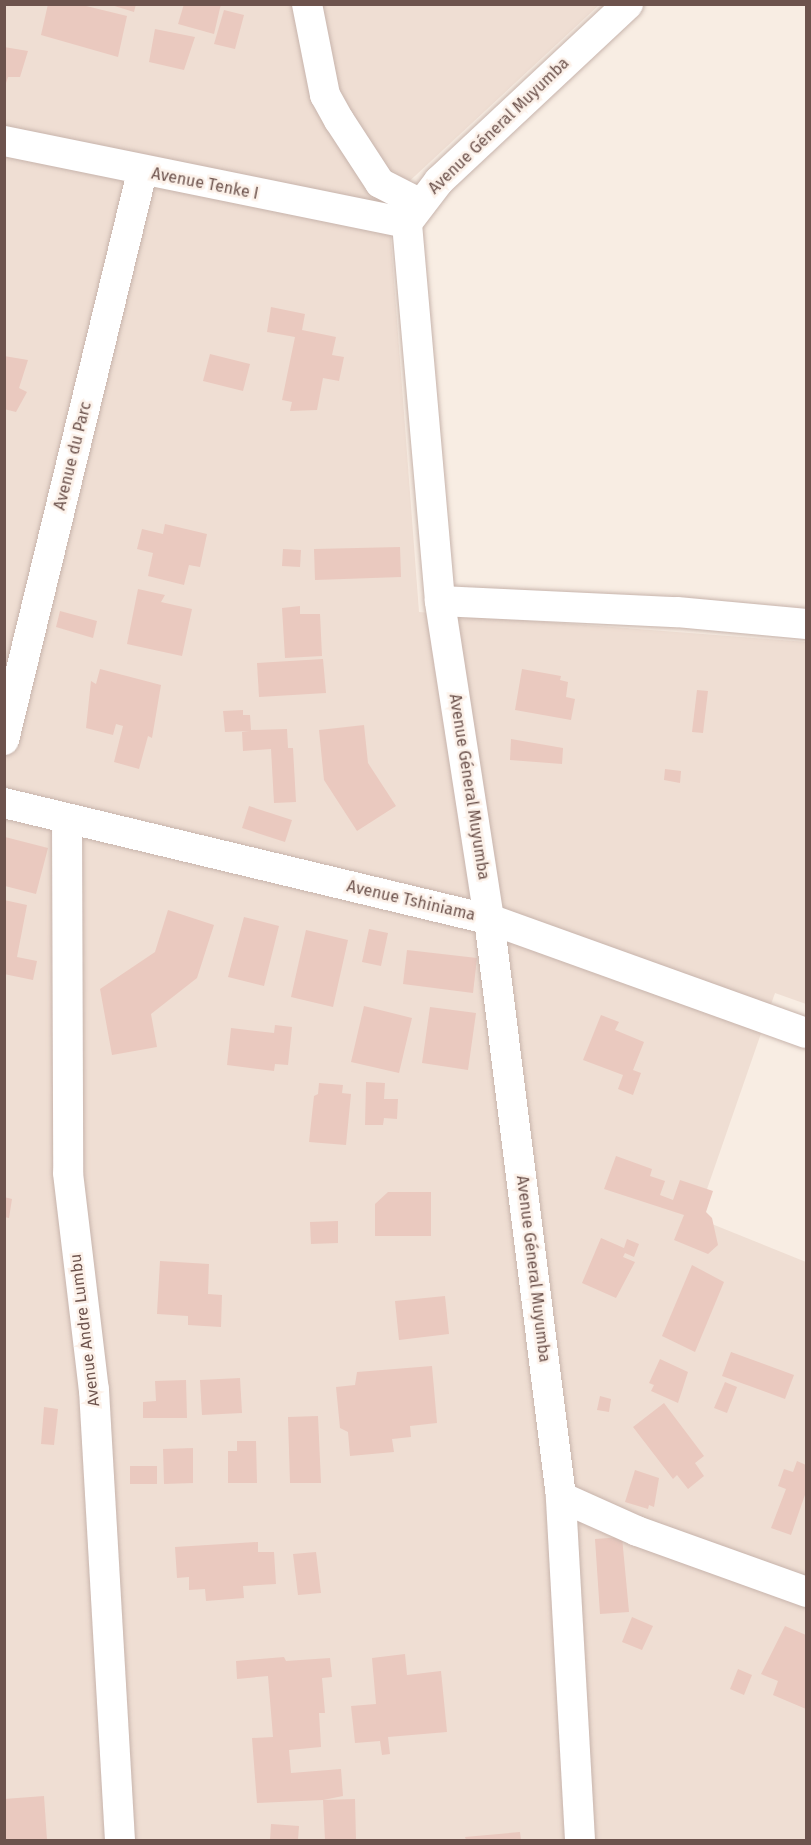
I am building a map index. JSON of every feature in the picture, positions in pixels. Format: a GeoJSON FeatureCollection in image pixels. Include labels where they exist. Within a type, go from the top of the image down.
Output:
{"type":"FeatureCollection","features":[{"type":"Feature","properties":{"kind":"street"},"geometry":{"type":"LineString","coordinates":[[307,4],[325,96],[380,183],[413,213]]}},
{"type":"Feature","properties":{"kind":"street","name":"Avenue Géneral Muyumba"},"geometry":{"type":"LineString","coordinates":[[580,1840],[561,1497],[489,919],[440,601],[413,213],[628,4]]}},
{"type":"Feature","properties":{"kind":"street","name":"Avenue Tenke I"},"geometry":{"type":"LineString","coordinates":[[4,141],[142,172],[413,213]]}},
{"type":"Feature","properties":{"kind":"street","name":"Avenue du Parc"},"geometry":{"type":"LineString","coordinates":[[4,740],[142,172]]}},
{"type":"Feature","properties":{"kind":"street"},"geometry":{"type":"LineString","coordinates":[[440,601],[677,612],[807,624]]}},
{"type":"Feature","properties":{"kind":"street","name":"Avenue Tshiniama"},"geometry":{"type":"LineString","coordinates":[[4,803],[489,919],[807,1033]]}},
{"type":"Feature","properties":{"kind":"street","name":"Avenue Andre Lumbu"},"geometry":{"type":"LineString","coordinates":[[67,819],[68,1173],[94,1390],[120,1840]]}},
{"type":"Feature","properties":{"kind":"street"},"geometry":{"type":"LineString","coordinates":[[561,1497],[637,1531],[807,1592]]}},
{"type":"Feature","properties":{"kind":"shaded area"},"geometry":{"type":"Polygon","coordinates":[[[5,5],[599,5],[388,201],[419,612],[806,642],[806,1004],[775,993],[697,1218],[806,1262],[806,1840],[5,1840],[5,5]]]}},
{"type":"Feature","properties":{"kind":"building"},"geometry":{"type":"Polygon","coordinates":[[[48,4],[78,4],[127,16],[118,57],[41,35],[48,4]]]}},
{"type":"Feature","properties":{"kind":"building"},"geometry":{"type":"Polygon","coordinates":[[[108,4],[136,4],[134,12],[108,4]]]}},
{"type":"Feature","properties":{"kind":"building"},"geometry":{"type":"Polygon","coordinates":[[[184,4],[221,4],[214,34],[178,24],[184,4]]]}},
{"type":"Feature","properties":{"kind":"building"},"geometry":{"type":"Polygon","coordinates":[[[224,10],[244,15],[235,49],[214,44],[224,10]]]}},
{"type":"Feature","properties":{"kind":"building"},"geometry":{"type":"Polygon","coordinates":[[[155,29],[195,37],[184,70],[149,62],[155,29]]]}},
{"type":"Feature","properties":{"kind":"building"},"geometry":{"type":"Polygon","coordinates":[[[4,47],[28,51],[20,77],[8,77],[5,86],[4,47]]]}},
{"type":"Feature","properties":{"kind":"building"},"geometry":{"type":"Polygon","coordinates":[[[271,307],[305,314],[302,330],[336,337],[332,355],[344,357],[339,381],[323,378],[317,410],[290,411],[292,402],[282,400],[295,337],[267,332],[271,307]]]}},
{"type":"Feature","properties":{"kind":"building"},"geometry":{"type":"Polygon","coordinates":[[[210,354],[250,364],[243,391],[203,381],[210,354]]]}},
{"type":"Feature","properties":{"kind":"building"},"geometry":{"type":"Polygon","coordinates":[[[4,356],[28,360],[19,388],[27,392],[16,412],[4,409],[4,356]]]}},
{"type":"Feature","properties":{"kind":"building"},"geometry":{"type":"Polygon","coordinates":[[[165,524],[207,534],[200,567],[189,565],[184,585],[148,576],[153,553],[137,549],[142,529],[163,534],[165,524]]]}},
{"type":"Feature","properties":{"kind":"building"},"geometry":{"type":"Polygon","coordinates":[[[400,547],[401,577],[315,580],[314,549],[400,547]]]}},
{"type":"Feature","properties":{"kind":"building"},"geometry":{"type":"Polygon","coordinates":[[[283,549],[301,550],[300,567],[282,566],[283,549]]]}},
{"type":"Feature","properties":{"kind":"building"},"geometry":{"type":"Polygon","coordinates":[[[138,589],[165,595],[161,602],[192,609],[182,656],[127,644],[138,589]]]}},
{"type":"Feature","properties":{"kind":"building"},"geometry":{"type":"Polygon","coordinates":[[[300,606],[300,614],[320,614],[322,656],[285,658],[282,608],[300,606]]]}},
{"type":"Feature","properties":{"kind":"building"},"geometry":{"type":"Polygon","coordinates":[[[60,611],[97,621],[93,638],[56,627],[60,611]]]}},
{"type":"Feature","properties":{"kind":"building"},"geometry":{"type":"Polygon","coordinates":[[[323,659],[326,693],[259,697],[257,663],[323,659]]]}},
{"type":"Feature","properties":{"kind":"building"},"geometry":{"type":"Polygon","coordinates":[[[100,669],[161,685],[152,738],[148,736],[139,769],[114,762],[123,726],[116,724],[113,735],[86,728],[91,681],[96,684],[100,669]]]}},
{"type":"Feature","properties":{"kind":"building"},"geometry":{"type":"Polygon","coordinates":[[[522,669],[561,676],[560,680],[568,682],[566,697],[575,699],[571,720],[515,710],[522,669]]]}},
{"type":"Feature","properties":{"kind":"building"},"geometry":{"type":"Polygon","coordinates":[[[697,690],[708,691],[703,733],[692,732],[697,690]]]}},
{"type":"Feature","properties":{"kind":"building"},"geometry":{"type":"Polygon","coordinates":[[[243,710],[243,715],[250,715],[251,730],[287,729],[288,748],[293,748],[296,802],[274,803],[271,749],[243,751],[242,732],[249,731],[225,732],[223,711],[243,710]]]}},
{"type":"Feature","properties":{"kind":"building"},"geometry":{"type":"Polygon","coordinates":[[[364,725],[368,763],[396,806],[357,831],[324,780],[319,730],[364,725]]]}},
{"type":"Feature","properties":{"kind":"building"},"geometry":{"type":"Polygon","coordinates":[[[511,739],[563,748],[562,764],[510,760],[511,739]]]}},
{"type":"Feature","properties":{"kind":"building"},"geometry":{"type":"Polygon","coordinates":[[[665,769],[681,771],[680,783],[664,780],[665,769]]]}},
{"type":"Feature","properties":{"kind":"building"},"geometry":{"type":"Polygon","coordinates":[[[249,806],[292,820],[285,842],[242,828],[249,806]]]}},
{"type":"Feature","properties":{"kind":"building"},"geometry":{"type":"Polygon","coordinates":[[[5,837],[48,848],[36,894],[5,886],[5,837]]]}},
{"type":"Feature","properties":{"kind":"building"},"geometry":{"type":"Polygon","coordinates":[[[4,900],[27,905],[17,957],[37,961],[33,980],[4,974],[4,900]]]}},
{"type":"Feature","properties":{"kind":"building"},"geometry":{"type":"Polygon","coordinates":[[[168,910],[214,925],[197,978],[151,1014],[157,1047],[112,1055],[100,989],[155,952],[168,910]]]}},
{"type":"Feature","properties":{"kind":"building"},"geometry":{"type":"Polygon","coordinates":[[[244,917],[279,926],[264,986],[228,977],[244,917]]]}},
{"type":"Feature","properties":{"kind":"building"},"geometry":{"type":"Polygon","coordinates":[[[369,929],[388,933],[381,966],[362,962],[369,929]]]}},
{"type":"Feature","properties":{"kind":"building"},"geometry":{"type":"Polygon","coordinates":[[[306,930],[348,940],[333,1007],[291,997],[306,930]]]}},
{"type":"Feature","properties":{"kind":"building"},"geometry":{"type":"Polygon","coordinates":[[[407,950],[477,958],[473,993],[403,984],[407,950]]]}},
{"type":"Feature","properties":{"kind":"building"},"geometry":{"type":"Polygon","coordinates":[[[364,1006],[412,1018],[399,1073],[351,1062],[364,1006]]]}},
{"type":"Feature","properties":{"kind":"building"},"geometry":{"type":"Polygon","coordinates":[[[430,1007],[476,1013],[468,1070],[422,1063],[430,1007]]]}},
{"type":"Feature","properties":{"kind":"building"},"geometry":{"type":"Polygon","coordinates":[[[601,1015],[619,1022],[615,1030],[644,1042],[633,1070],[641,1073],[633,1095],[618,1089],[623,1075],[583,1060],[601,1015]]]}},
{"type":"Feature","properties":{"kind":"building"},"geometry":{"type":"Polygon","coordinates":[[[275,1025],[292,1027],[288,1065],[275,1064],[274,1071],[227,1065],[231,1028],[274,1033],[275,1025]]]}},
{"type":"Feature","properties":{"kind":"building"},"geometry":{"type":"Polygon","coordinates":[[[366,1082],[385,1083],[384,1099],[398,1099],[397,1119],[384,1118],[383,1125],[365,1125],[366,1082]]]}},
{"type":"Feature","properties":{"kind":"building"},"geometry":{"type":"Polygon","coordinates":[[[319,1083],[343,1085],[342,1093],[351,1094],[346,1145],[309,1142],[314,1096],[318,1094],[319,1083]]]}},
{"type":"Feature","properties":{"kind":"building"},"geometry":{"type":"Polygon","coordinates":[[[616,1156],[652,1169],[650,1176],[665,1181],[660,1195],[673,1200],[680,1180],[713,1191],[706,1212],[712,1218],[718,1245],[708,1254],[674,1240],[684,1215],[604,1189],[616,1156]]]}},
{"type":"Feature","properties":{"kind":"building"},"geometry":{"type":"Polygon","coordinates":[[[388,1192],[431,1192],[431,1236],[375,1236],[375,1204],[388,1192]]]}},
{"type":"Feature","properties":{"kind":"building"},"geometry":{"type":"Polygon","coordinates":[[[4,1197],[12,1199],[9,1218],[4,1217],[4,1197]]]}},
{"type":"Feature","properties":{"kind":"building"},"geometry":{"type":"Polygon","coordinates":[[[338,1221],[338,1243],[311,1244],[310,1222],[338,1221]]]}},
{"type":"Feature","properties":{"kind":"building"},"geometry":{"type":"Polygon","coordinates":[[[601,1238],[624,1248],[627,1239],[639,1244],[634,1257],[625,1253],[623,1257],[635,1262],[616,1298],[582,1283],[601,1238]]]}},
{"type":"Feature","properties":{"kind":"building"},"geometry":{"type":"Polygon","coordinates":[[[160,1261],[209,1264],[208,1294],[222,1295],[221,1327],[188,1325],[188,1316],[157,1314],[160,1261]]]}},
{"type":"Feature","properties":{"kind":"building"},"geometry":{"type":"Polygon","coordinates":[[[692,1265],[724,1282],[695,1352],[662,1336],[692,1265]]]}},
{"type":"Feature","properties":{"kind":"building"},"geometry":{"type":"Polygon","coordinates":[[[445,1296],[449,1334],[399,1340],[395,1301],[445,1296]]]}},
{"type":"Feature","properties":{"kind":"building"},"geometry":{"type":"Polygon","coordinates":[[[731,1352],[794,1375],[785,1399],[722,1376],[731,1352]]]}},
{"type":"Feature","properties":{"kind":"building"},"geometry":{"type":"Polygon","coordinates":[[[660,1359],[688,1372],[678,1403],[651,1391],[654,1385],[649,1383],[660,1359]]]}},
{"type":"Feature","properties":{"kind":"building"},"geometry":{"type":"Polygon","coordinates":[[[432,1366],[437,1423],[410,1426],[411,1437],[392,1439],[394,1452],[350,1456],[348,1432],[340,1428],[336,1387],[355,1385],[357,1372],[432,1366]]]}},
{"type":"Feature","properties":{"kind":"building"},"geometry":{"type":"Polygon","coordinates":[[[240,1378],[242,1413],[202,1415],[200,1380],[240,1378]]]}},
{"type":"Feature","properties":{"kind":"building"},"geometry":{"type":"Polygon","coordinates":[[[186,1380],[187,1418],[143,1418],[143,1402],[156,1401],[155,1381],[186,1380]]]}},
{"type":"Feature","properties":{"kind":"building"},"geometry":{"type":"Polygon","coordinates":[[[725,1382],[737,1387],[727,1413],[714,1408],[725,1382]]]}},
{"type":"Feature","properties":{"kind":"building"},"geometry":{"type":"Polygon","coordinates":[[[600,1396],[611,1399],[609,1412],[597,1410],[600,1396]]]}},
{"type":"Feature","properties":{"kind":"building"},"geometry":{"type":"Polygon","coordinates":[[[664,1403],[704,1456],[695,1463],[704,1476],[688,1489],[677,1475],[673,1479],[633,1427],[664,1403]]]}},
{"type":"Feature","properties":{"kind":"building"},"geometry":{"type":"Polygon","coordinates":[[[44,1407],[58,1409],[54,1445],[41,1444],[44,1407]]]}},
{"type":"Feature","properties":{"kind":"building"},"geometry":{"type":"Polygon","coordinates":[[[318,1416],[321,1483],[290,1483],[288,1417],[318,1416]]]}},
{"type":"Feature","properties":{"kind":"building"},"geometry":{"type":"Polygon","coordinates":[[[237,1441],[256,1441],[257,1483],[228,1483],[228,1451],[237,1451],[237,1441]]]}},
{"type":"Feature","properties":{"kind":"building"},"geometry":{"type":"Polygon","coordinates":[[[193,1448],[193,1483],[164,1484],[163,1449],[193,1448]]]}},
{"type":"Feature","properties":{"kind":"building"},"geometry":{"type":"Polygon","coordinates":[[[797,1461],[806,1465],[806,1492],[791,1535],[771,1528],[786,1489],[778,1486],[784,1469],[793,1472],[797,1461]]]}},
{"type":"Feature","properties":{"kind":"building"},"geometry":{"type":"Polygon","coordinates":[[[130,1466],[157,1466],[157,1484],[130,1484],[130,1466]]]}},
{"type":"Feature","properties":{"kind":"building"},"geometry":{"type":"Polygon","coordinates":[[[635,1470],[659,1478],[654,1507],[649,1505],[648,1509],[625,1502],[635,1470]]]}},
{"type":"Feature","properties":{"kind":"building"},"geometry":{"type":"Polygon","coordinates":[[[622,1537],[629,1612],[600,1614],[595,1539],[622,1537]]]}},
{"type":"Feature","properties":{"kind":"building"},"geometry":{"type":"Polygon","coordinates":[[[258,1542],[258,1552],[274,1552],[276,1584],[243,1586],[244,1598],[206,1601],[205,1589],[189,1590],[189,1577],[177,1578],[175,1547],[258,1542]]]}},
{"type":"Feature","properties":{"kind":"building"},"geometry":{"type":"Polygon","coordinates":[[[316,1552],[321,1593],[298,1595],[293,1554],[316,1552]]]}},
{"type":"Feature","properties":{"kind":"building"},"geometry":{"type":"Polygon","coordinates":[[[632,1617],[653,1626],[642,1650],[622,1642],[632,1617]]]}},
{"type":"Feature","properties":{"kind":"building"},"geometry":{"type":"Polygon","coordinates":[[[785,1626],[806,1635],[806,1709],[773,1695],[778,1681],[761,1674],[785,1626]]]}},
{"type":"Feature","properties":{"kind":"building"},"geometry":{"type":"Polygon","coordinates":[[[405,1654],[407,1675],[441,1671],[447,1732],[388,1737],[390,1754],[382,1755],[380,1741],[355,1743],[351,1706],[376,1704],[372,1658],[405,1654]]]}},
{"type":"Feature","properties":{"kind":"building"},"geometry":{"type":"Polygon","coordinates":[[[284,1657],[286,1661],[330,1658],[332,1677],[322,1678],[325,1713],[319,1713],[321,1747],[289,1750],[291,1773],[341,1769],[343,1796],[323,1800],[257,1803],[252,1738],[273,1737],[268,1676],[237,1679],[236,1661],[284,1657]]]}},
{"type":"Feature","properties":{"kind":"building"},"geometry":{"type":"Polygon","coordinates":[[[738,1669],[752,1675],[744,1695],[730,1689],[738,1669]]]}},
{"type":"Feature","properties":{"kind":"building"},"geometry":{"type":"Polygon","coordinates":[[[44,1796],[47,1840],[4,1840],[4,1799],[44,1796]]]}},
{"type":"Feature","properties":{"kind":"building"},"geometry":{"type":"Polygon","coordinates":[[[355,1799],[356,1840],[325,1840],[323,1800],[355,1799]]]}},
{"type":"Feature","properties":{"kind":"building"},"geometry":{"type":"Polygon","coordinates":[[[271,1824],[299,1826],[298,1840],[270,1840],[271,1824]]]}},
{"type":"Feature","properties":{"kind":"building"},"geometry":{"type":"Polygon","coordinates":[[[520,1832],[521,1840],[466,1840],[465,1837],[520,1832]]]}}]}
